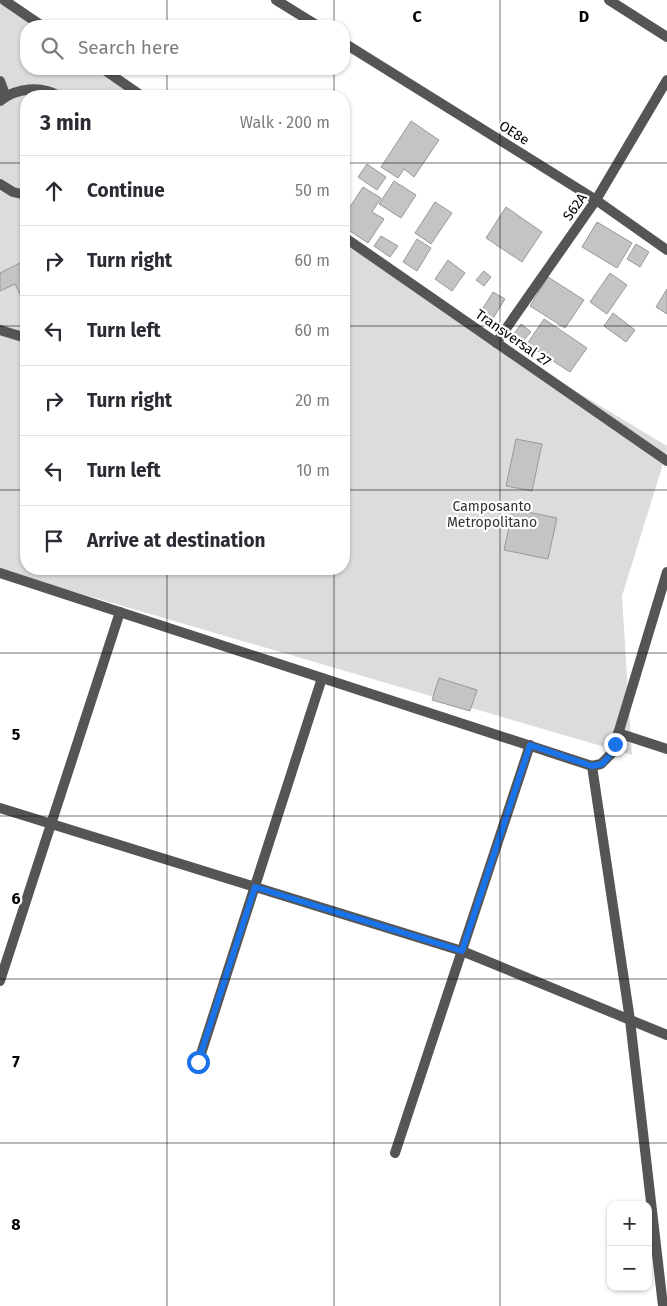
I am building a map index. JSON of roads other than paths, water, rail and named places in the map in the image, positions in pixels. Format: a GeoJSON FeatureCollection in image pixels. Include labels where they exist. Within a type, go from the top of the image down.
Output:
{"type":"FeatureCollection","features":[{"type":"Feature","properties":{"kind":"street"},"geometry":{"type":"LineString","coordinates":[[4,0],[33,20]]}},
{"type":"Feature","properties":{"kind":"street"},"geometry":{"type":"LineString","coordinates":[[276,0],[308,20]]}},
{"type":"Feature","properties":{"kind":"street"},"geometry":{"type":"LineString","coordinates":[[609,0],[667,37]]}},
{"type":"Feature","properties":{"kind":"street","name":"OE8e"},"geometry":{"type":"LineString","coordinates":[[350,47],[596,200],[667,250]]}},
{"type":"Feature","properties":{"kind":"street"},"geometry":{"type":"LineString","coordinates":[[112,75],[133,90]]}},
{"type":"Feature","properties":{"kind":"street","name":"S62A"},"geometry":{"type":"LineString","coordinates":[[496,343],[596,200],[667,80]]}},
{"type":"Feature","properties":{"kind":"street"},"geometry":{"type":"LineString","coordinates":[[0,81],[3,99],[20,91]]}},
{"type":"Feature","properties":{"kind":"street"},"geometry":{"type":"LineString","coordinates":[[22,90],[43,90]]}},
{"type":"Feature","properties":{"kind":"street"},"geometry":{"type":"LineString","coordinates":[[0,184],[13,192],[20,194]]}},
{"type":"Feature","properties":{"kind":"street","name":"Transversal 27"},"geometry":{"type":"LineString","coordinates":[[350,241],[667,461]]}},
{"type":"Feature","properties":{"kind":"street"},"geometry":{"type":"LineString","coordinates":[[0,330],[20,336]]}},
{"type":"Feature","properties":{"kind":"street"},"geometry":{"type":"LineString","coordinates":[[0,573],[592,766],[602,764],[611,754],[667,572]]}},
{"type":"Feature","properties":{"kind":"street"},"geometry":{"type":"LineString","coordinates":[[0,980],[120,612]]}},
{"type":"Feature","properties":{"kind":"street"},"geometry":{"type":"LineString","coordinates":[[198,1062],[322,678]]}},
{"type":"Feature","properties":{"kind":"street"},"geometry":{"type":"LineString","coordinates":[[618,733],[667,749]]}},
{"type":"Feature","properties":{"kind":"street"},"geometry":{"type":"LineString","coordinates":[[395,1153],[530,745]]}},
{"type":"Feature","properties":{"kind":"street"},"geometry":{"type":"LineString","coordinates":[[592,766],[630,1020],[663,1306]]}},
{"type":"Feature","properties":{"kind":"street"},"geometry":{"type":"LineString","coordinates":[[0,808],[462,951],[667,1036]]}},
{"type":"Feature","properties":{"kind":"park label","name":"Camposanto Metropolitano"},"geometry":{"type":"Point","coordinates":[492,514]}}]}
